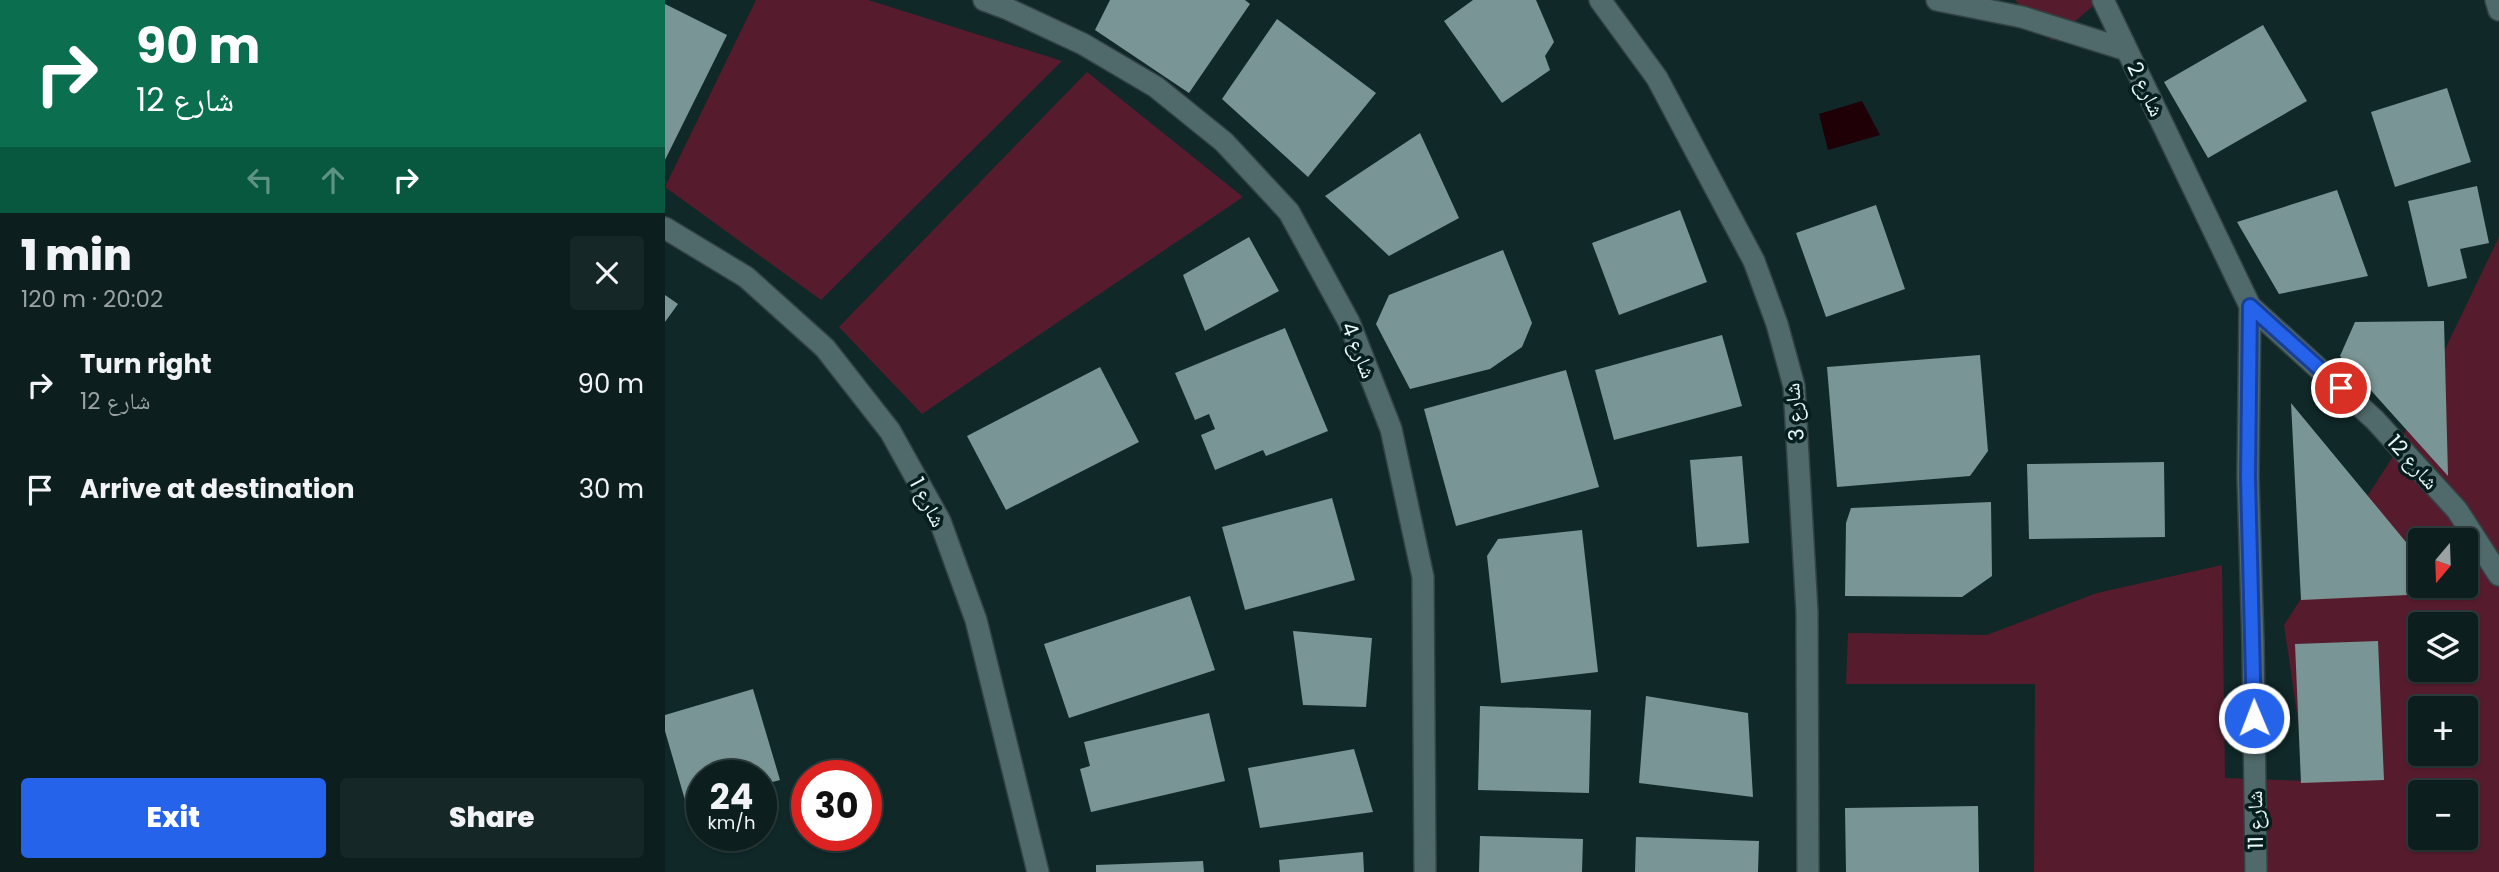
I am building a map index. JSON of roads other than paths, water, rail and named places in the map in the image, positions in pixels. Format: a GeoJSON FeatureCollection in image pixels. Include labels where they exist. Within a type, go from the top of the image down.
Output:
{"type":"FeatureCollection","features":[{"type":"Feature","properties":{"kind":"street","name":"شارع 4"},"geometry":{"type":"LineString","coordinates":[[984,0],[1093,50],[1156,87],[1224,142],[1289,212],[1349,322],[1391,429],[1423,578],[1425,872]]}},
{"type":"Feature","properties":{"kind":"street","name":"شارع 3"},"geometry":{"type":"LineString","coordinates":[[1600,0],[1657,78],[1754,261],[1777,324],[1794,386],[1807,612],[1808,872]]}},
{"type":"Feature","properties":{"kind":"street","name":"شارع 2"},"geometry":{"type":"LineString","coordinates":[[1937,0],[2022,17],[2127,50],[2250,306]]}},
{"type":"Feature","properties":{"kind":"street"},"geometry":{"type":"LineString","coordinates":[[2103,0],[2127,50]]}},
{"type":"Feature","properties":{"kind":"street"},"geometry":{"type":"LineString","coordinates":[[2496,0],[2499,10]]}},
{"type":"Feature","properties":{"kind":"street","name":"شارع 1"},"geometry":{"type":"LineString","coordinates":[[665,228],[745,277],[825,348],[890,431],[940,521],[976,620],[1038,872]]}},
{"type":"Feature","properties":{"kind":"street","name":"شارع 12"},"geometry":{"type":"LineString","coordinates":[[2250,306],[2375,420],[2457,510],[2499,575]]}},
{"type":"Feature","properties":{"kind":"street","name":"شارع 11"},"geometry":{"type":"LineString","coordinates":[[2250,306],[2248,477],[2256,872]]}}]}
